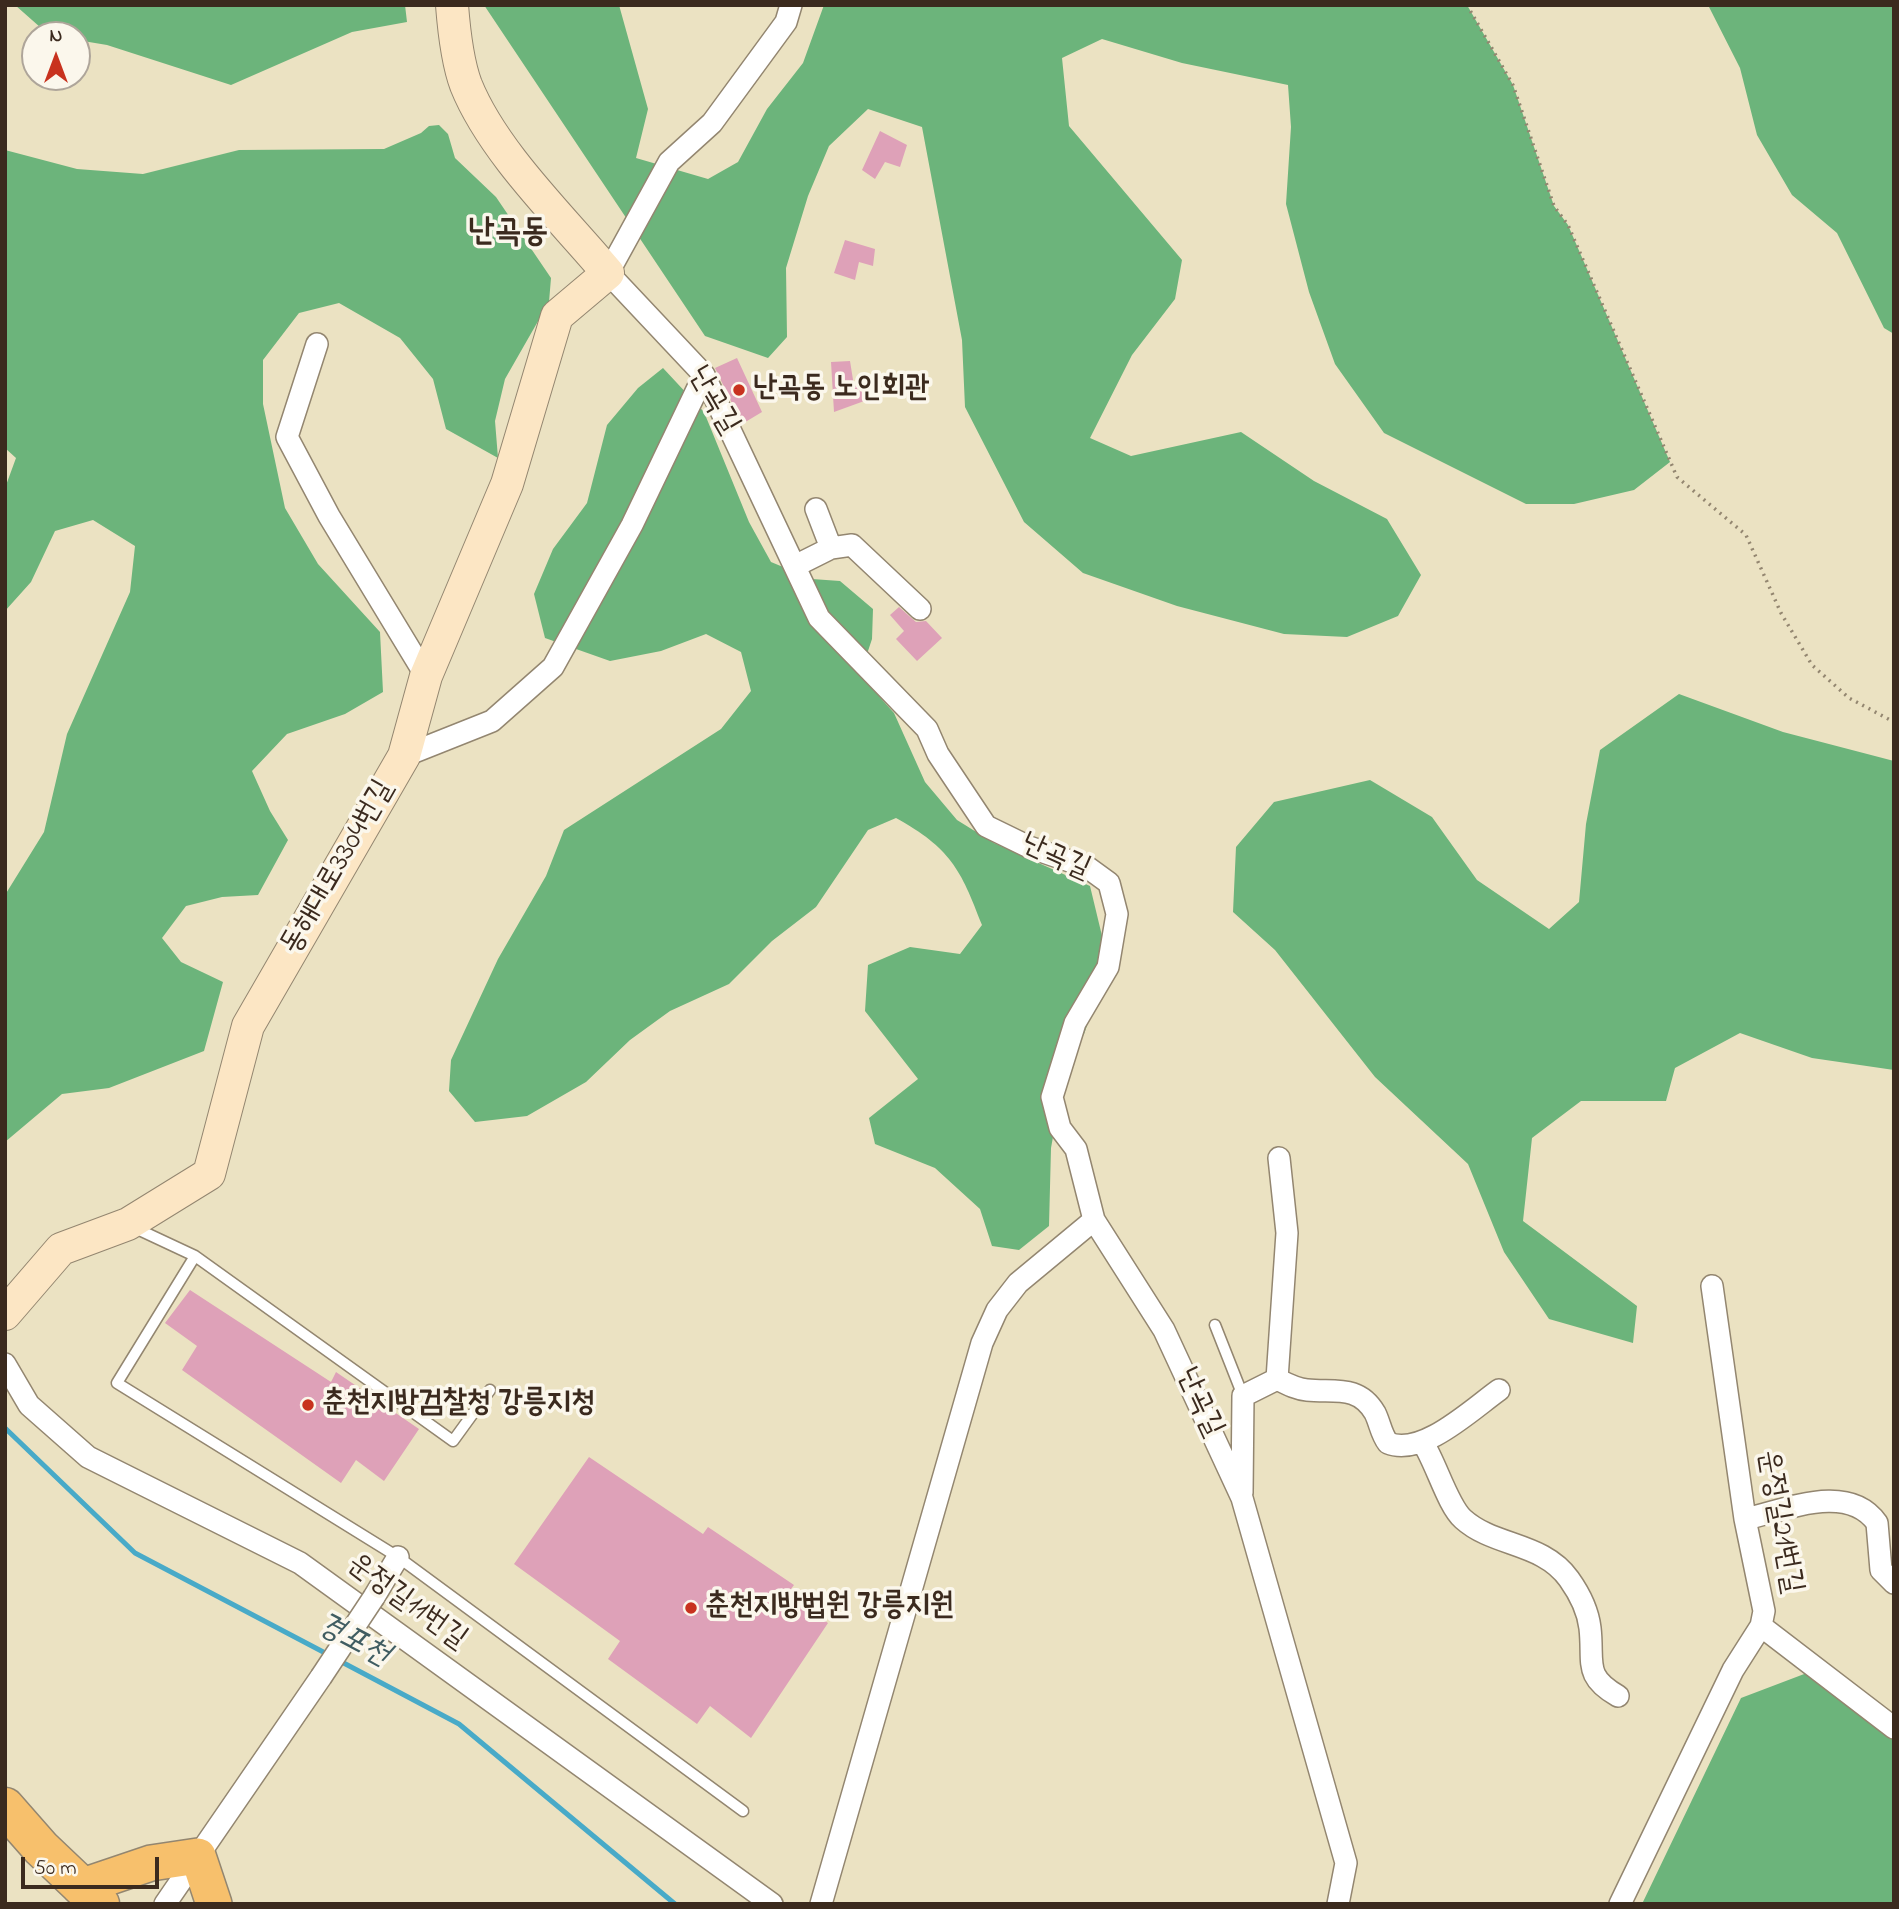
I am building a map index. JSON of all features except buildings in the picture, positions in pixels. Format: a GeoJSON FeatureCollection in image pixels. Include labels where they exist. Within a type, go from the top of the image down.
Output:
{"type":"FeatureCollection","features":[{"type":"Feature","properties":{"kind":"highway"},"geometry":{"type":"LineString","coordinates":[[5,1807],[90,1895]]}},
{"type":"Feature","properties":{"kind":"main road"},"geometry":{"type":"LineString","coordinates":[[90,1895],[151,1863],[198,1856],[214,1904]]}},
{"type":"Feature","properties":{"kind":"street","name":"난곡길"},"geometry":{"type":"LineString","coordinates":[[452,5],[466,83],[492,136],[608,273],[704,375],[819,618],[927,729],[938,754],[986,826],[1029,847],[1087,867],[1109,883],[1117,914],[1108,967],[1075,1023],[1052,1097],[1059,1128],[1076,1149],[1094,1220],[1164,1330],[1242,1499],[1346,1863],[1338,1904]]}},
{"type":"Feature","properties":{"kind":"street"},"geometry":{"type":"LineString","coordinates":[[608,273],[669,162],[712,123],[786,23],[791,5]]}},
{"type":"Feature","properties":{"kind":"street","name":"동해대로3304번길"},"geometry":{"type":"LineString","coordinates":[[5,1314],[61,1249],[128,1224],[209,1174],[248,1026],[404,756],[426,676],[507,484],[557,316],[608,273]]}},
{"type":"Feature","properties":{"kind":"street"},"geometry":{"type":"LineString","coordinates":[[317,344],[287,437],[329,516],[426,676]]}},
{"type":"Feature","properties":{"kind":"street"},"geometry":{"type":"LineString","coordinates":[[404,756],[492,721],[553,667],[632,525],[704,375]]}},
{"type":"Feature","properties":{"kind":"street"},"geometry":{"type":"LineString","coordinates":[[816,509],[831,548]]}},
{"type":"Feature","properties":{"kind":"street"},"geometry":{"type":"LineString","coordinates":[[795,566],[831,548],[852,545],[920,609]]}},
{"type":"Feature","properties":{"kind":"street"},"geometry":{"type":"LineString","coordinates":[[1277,1380],[1287,1233],[1279,1158]]}},
{"type":"Feature","properties":{"kind":"street"},"geometry":{"type":"LineString","coordinates":[[821,1904],[982,1343],[997,1310],[1018,1283],[1094,1220]]}},
{"type":"Feature","properties":{"kind":"street","name":"운정길21번길"},"geometry":{"type":"LineString","coordinates":[[1620,1904],[1733,1670],[1761,1626],[1764,1611],[1745,1519],[1712,1286]]}},
{"type":"Feature","properties":{"kind":"street","name":"운정길11번길"},"geometry":{"type":"LineString","coordinates":[[5,1364],[29,1405],[88,1457],[300,1563],[772,1904]]}},
{"type":"Feature","properties":{"kind":"street"},"geometry":{"type":"LineString","coordinates":[[1242,1499],[1243,1396],[1277,1380],[1309,1391],[1341,1389],[1353,1394],[1374,1412],[1388,1443],[1397,1447],[1423,1443],[1499,1390]]}},
{"type":"Feature","properties":{"kind":"street"},"geometry":{"type":"LineString","coordinates":[[1423,1443],[1460,1517],[1496,1538],[1525,1546],[1543,1556],[1567,1577],[1584,1606],[1590,1627],[1590,1664],[1594,1677],[1618,1696]]}},
{"type":"Feature","properties":{"kind":"street"},"geometry":{"type":"LineString","coordinates":[[1745,1519],[1824,1501],[1858,1506],[1877,1523],[1881,1570],[1894,1583]]}},
{"type":"Feature","properties":{"kind":"street"},"geometry":{"type":"LineString","coordinates":[[165,1904],[321,1677],[398,1557]]}},
{"type":"Feature","properties":{"kind":"street"},"geometry":{"type":"LineString","coordinates":[[1761,1626],[1894,1728]]}},
{"type":"Feature","properties":{"kind":"lane"},"geometry":{"type":"LineString","coordinates":[[128,1224],[195,1256],[453,1441],[490,1390]]}},
{"type":"Feature","properties":{"kind":"lane"},"geometry":{"type":"LineString","coordinates":[[195,1256],[117,1383],[398,1557],[743,1811]]}},
{"type":"Feature","properties":{"kind":"lane"},"geometry":{"type":"LineString","coordinates":[[1215,1325],[1243,1396]]}},
{"type":"Feature","properties":{"kind":"path"},"geometry":{"type":"LineString","coordinates":[[1468,5],[1513,85],[1554,206],[1568,225],[1677,477],[1746,535],[1781,613],[1812,665],[1849,698],[1894,722]]}},
{"type":"Feature","properties":{"kind":"green space"},"geometry":{"type":"Polygon","coordinates":[[[15,5],[405,5],[407,22],[352,32],[231,85],[107,45],[91,42],[91,21],[33,21],[15,5]]]}},
{"type":"Feature","properties":{"kind":"green space"},"geometry":{"type":"Polygon","coordinates":[[[484,5],[619,5],[648,109],[636,158],[708,179],[738,162],[767,109],[803,63],[824,5],[1467,5],[1513,85],[1554,206],[1568,225],[1670,462],[1634,490],[1574,504],[1526,504],[1384,433],[1335,364],[1309,292],[1286,204],[1291,127],[1288,85],[1182,63],[1102,39],[1062,58],[1069,126],[1182,260],[1175,299],[1132,355],[1090,438],[1131,456],[1241,432],[1314,481],[1387,519],[1421,575],[1398,616],[1347,637],[1284,634],[1177,606],[1083,573],[1024,522],[965,407],[962,340],[922,127],[868,109],[829,146],[808,196],[786,268],[787,337],[768,358],[705,336],[484,5]]]}},
{"type":"Feature","properties":{"kind":"green space"},"geometry":{"type":"Polygon","coordinates":[[[1708,5],[1894,5],[1894,334],[1884,328],[1837,233],[1792,195],[1757,135],[1740,68],[1708,5]]]}},
{"type":"Feature","properties":{"kind":"green space"},"geometry":{"type":"Polygon","coordinates":[[[439,125],[448,134],[455,158],[496,197],[551,278],[549,302],[505,379],[495,421],[498,458],[446,429],[433,379],[400,338],[339,303],[299,313],[263,360],[263,404],[285,508],[318,564],[380,632],[383,692],[345,714],[287,734],[252,771],[270,811],[288,840],[258,895],[222,897],[186,906],[162,938],[181,962],[223,982],[204,1051],[109,1088],[62,1094],[5,1142],[5,895],[44,832],[67,734],[130,592],[135,546],[93,520],[55,531],[31,582],[5,611],[5,488],[16,458],[5,448],[5,150],[77,169],[143,174],[239,150],[384,149],[421,133],[429,126],[439,125]]]}},
{"type":"Feature","properties":{"kind":"green space"},"geometry":{"type":"Polygon","coordinates":[[[663,368],[704,412],[749,522],[771,562],[812,579],[840,581],[873,609],[872,639],[860,675],[894,713],[925,782],[957,820],[994,843],[1090,886],[1109,965],[1084,1034],[1066,1065],[1051,1148],[1049,1226],[1019,1250],[992,1246],[980,1209],[935,1168],[875,1144],[869,1118],[918,1079],[865,1011],[868,965],[910,947],[960,954],[982,925],[960,874],[951,862],[929,839],[896,818],[868,830],[816,907],[772,941],[729,984],[670,1011],[630,1040],[586,1082],[527,1116],[475,1122],[449,1091],[451,1060],[498,959],[546,876],[564,830],[721,729],[751,691],[741,652],[706,634],[661,651],[610,661],[545,638],[534,594],[553,549],[587,503],[607,425],[638,388],[663,368]]]}},
{"type":"Feature","properties":{"kind":"green space"},"geometry":{"type":"Polygon","coordinates":[[[1679,694],[1783,732],[1894,761],[1894,1070],[1812,1058],[1740,1033],[1675,1068],[1666,1101],[1581,1101],[1532,1138],[1523,1221],[1637,1306],[1633,1343],[1549,1319],[1504,1252],[1468,1164],[1375,1077],[1275,950],[1233,912],[1236,847],[1274,802],[1370,780],[1432,817],[1477,880],[1549,929],[1579,902],[1586,824],[1600,750],[1679,694]]]}},
{"type":"Feature","properties":{"kind":"green space"},"geometry":{"type":"Polygon","coordinates":[[[1820,1668],[1894,1715],[1894,1904],[1642,1904],[1741,1698],[1820,1668]]]}},
{"type":"Feature","properties":{"kind":"waterway","name":"경포천"},"geometry":{"type":"LineString","coordinates":[[5,1428],[135,1553],[329,1655]]}},
{"type":"Feature","properties":{"kind":"waterway","name":"경포천"},"geometry":{"type":"LineString","coordinates":[[338,1660],[459,1724],[675,1904]]}},
{"type":"Feature","properties":{"kind":"place","name":"난곡동 노인회관"},"geometry":{"type":"Point","coordinates":[739,390]}},
{"type":"Feature","properties":{"kind":"place","name":"춘천지방검찰청 강릉지청"},"geometry":{"type":"Point","coordinates":[308,1405]}},
{"type":"Feature","properties":{"kind":"place","name":"춘천지방법원 강릉지원"},"geometry":{"type":"Point","coordinates":[691,1608]}},
{"type":"Feature","properties":{"kind":"district","name":"난곡동"},"geometry":{"type":"Point","coordinates":[508,235]}}]}
